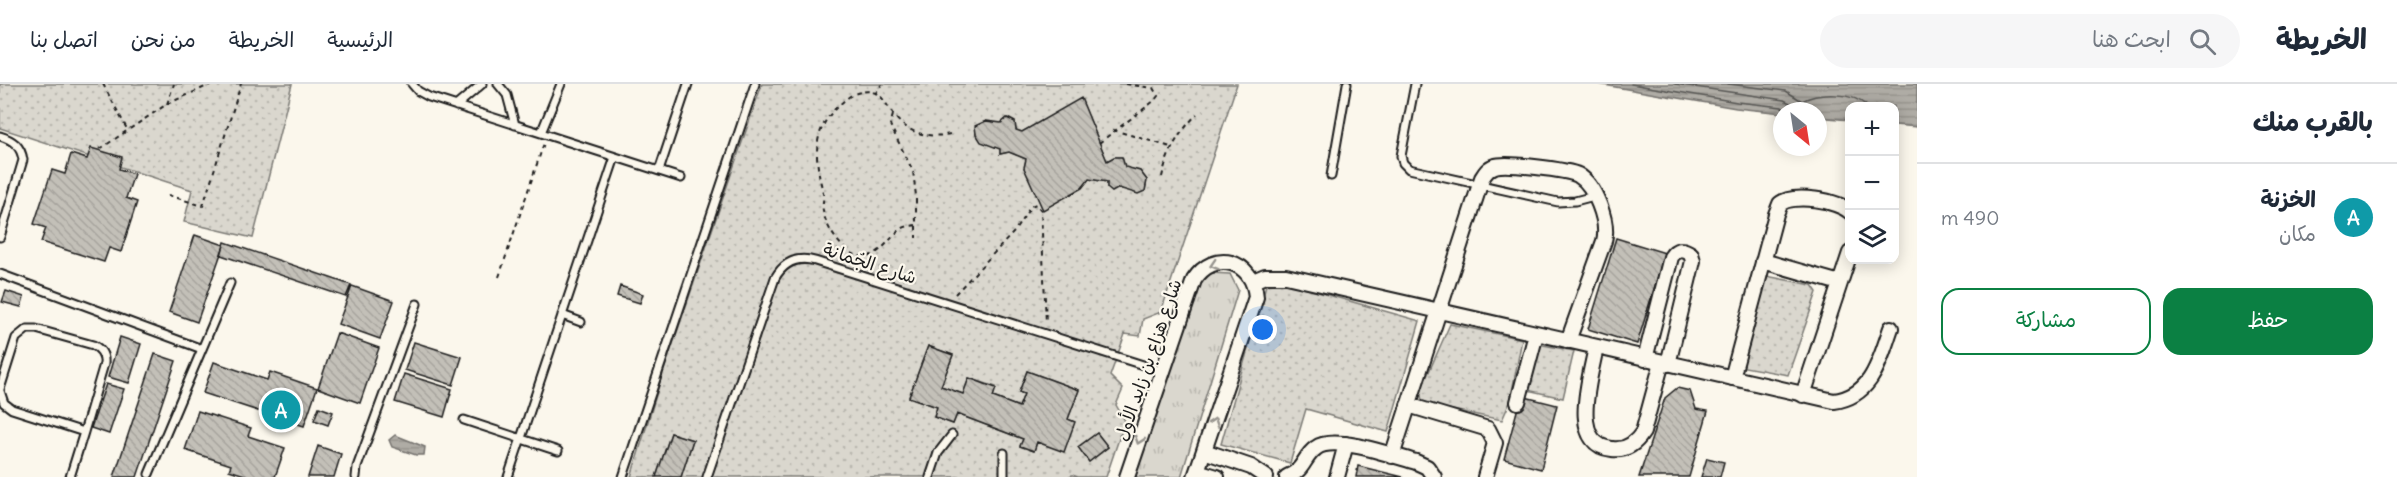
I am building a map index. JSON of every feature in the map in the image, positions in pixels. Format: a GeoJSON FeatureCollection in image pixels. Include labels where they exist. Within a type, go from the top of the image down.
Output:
{"type":"FeatureCollection","features":[{"type":"Feature","properties":{"kind":"street"},"geometry":{"type":"LineString","coordinates":[[1392,456],[1480,185],[1485,172],[1496,165],[1572,173],[1584,179],[1606,222],[1606,235],[1568,341]]}},
{"type":"Feature","properties":{"kind":"street"},"geometry":{"type":"LineString","coordinates":[[1732,378],[1777,209],[1784,201],[1794,197],[1840,205],[1847,210]]}},
{"type":"Feature","properties":{"kind":"street"},"geometry":{"type":"LineString","coordinates":[[1596,347],[1585,424],[1592,438],[1604,447],[1611,449],[1626,447],[1633,444],[1643,432],[1665,363],[1694,261],[1690,254],[1683,250],[1676,251],[1671,257],[1645,359]]}},
{"type":"Feature","properties":{"kind":"street"},"geometry":{"type":"LineString","coordinates":[[1763,261],[1840,283]]}},
{"type":"Feature","properties":{"kind":"street","name":"شارع هزاع بن زايد الأول"},"geometry":{"type":"LineString","coordinates":[[1127,477],[1162,371],[1198,274],[1209,265],[1230,263],[1243,269],[1253,281]]}},
{"type":"Feature","properties":{"kind":"street"},"geometry":{"type":"LineString","coordinates":[[1803,395],[1846,264]]}},
{"type":"Feature","properties":{"kind":"street"},"geometry":{"type":"LineString","coordinates":[[1217,477],[1196,474],[1254,304],[1256,297],[1253,281],[1265,276],[1286,276],[1834,401],[1843,400],[1860,392],[1866,386],[1875,371],[1891,328]]}},
{"type":"Feature","properties":{"kind":"street"},"geometry":{"type":"LineString","coordinates":[[1518,402],[1536,333]]}},
{"type":"Feature","properties":{"kind":"street"},"geometry":{"type":"LineString","coordinates":[[1408,405],[1488,429],[1495,443],[1485,477]]}},
{"type":"Feature","properties":{"kind":"street"},"geometry":{"type":"LineString","coordinates":[[1287,477],[1302,467],[1318,446],[1328,442],[1346,444],[1422,464],[1434,477]]}},
{"type":"Feature","properties":{"kind":"street"},"geometry":{"type":"LineString","coordinates":[[1336,477],[1346,444]]}},
{"type":"Feature","properties":{"kind":"street"},"geometry":{"type":"LineString","coordinates":[[1204,451],[1251,466],[1266,477]]}},
{"type":"Feature","properties":{"kind":"lane"},"geometry":{"type":"LineString","coordinates":[[412,84],[423,95],[681,178]]}},
{"type":"Feature","properties":{"kind":"lane"},"geometry":{"type":"LineString","coordinates":[[456,106],[482,84]]}},
{"type":"Feature","properties":{"kind":"lane"},"geometry":{"type":"LineString","coordinates":[[498,84],[507,95],[515,125]]}},
{"type":"Feature","properties":{"kind":"lane"},"geometry":{"type":"LineString","coordinates":[[544,134],[561,84]]}},
{"type":"Feature","properties":{"kind":"lane"},"geometry":{"type":"LineString","coordinates":[[659,171],[688,84]]}},
{"type":"Feature","properties":{"kind":"lane"},"geometry":{"type":"LineString","coordinates":[[622,477],[755,84]]}},
{"type":"Feature","properties":{"kind":"lane"},"geometry":{"type":"LineString","coordinates":[[1331,176],[1347,84]]}},
{"type":"Feature","properties":{"kind":"lane"},"geometry":{"type":"LineString","coordinates":[[1415,84],[1401,156],[1403,164],[1413,170],[1558,202],[1575,201],[1594,196]]}},
{"type":"Feature","properties":{"kind":"lane"},"geometry":{"type":"LineString","coordinates":[[0,136],[15,143],[23,160],[0,237]]}},
{"type":"Feature","properties":{"kind":"lane"},"geometry":{"type":"LineString","coordinates":[[508,477],[615,157]]}},
{"type":"Feature","properties":{"kind":"lane","name":"شارع الجُمانة"},"geometry":{"type":"LineString","coordinates":[[707,477],[775,278],[783,267],[795,260],[808,259],[1162,371]]}},
{"type":"Feature","properties":{"kind":"lane"},"geometry":{"type":"LineString","coordinates":[[0,274],[202,349]]}},
{"type":"Feature","properties":{"kind":"lane"},"geometry":{"type":"LineString","coordinates":[[149,474],[230,283]]}},
{"type":"Feature","properties":{"kind":"lane"},"geometry":{"type":"LineString","coordinates":[[356,477],[357,467],[417,304]]}},
{"type":"Feature","properties":{"kind":"lane"},"geometry":{"type":"LineString","coordinates":[[562,315],[581,322]]}},
{"type":"Feature","properties":{"kind":"lane"},"geometry":{"type":"LineString","coordinates":[[70,477],[84,432],[104,364],[104,356],[100,349],[31,328],[22,331],[4,362],[0,390],[4,403],[12,409],[84,432]]}},
{"type":"Feature","properties":{"kind":"lane"},"geometry":{"type":"LineString","coordinates":[[464,420],[558,451]]}},
{"type":"Feature","properties":{"kind":"lane"},"geometry":{"type":"LineString","coordinates":[[930,477],[938,453],[952,435]]}},
{"type":"Feature","properties":{"kind":"lane"},"geometry":{"type":"LineString","coordinates":[[1004,453],[1004,477]]}},
{"type":"Feature","properties":{"kind":"path"},"geometry":{"type":"LineString","coordinates":[[103,84],[127,129]]}},
{"type":"Feature","properties":{"kind":"path"},"geometry":{"type":"LineString","coordinates":[[167,105],[174,84]]}},
{"type":"Feature","properties":{"kind":"path"},"geometry":{"type":"LineString","coordinates":[[100,148],[167,105],[212,84]]}},
{"type":"Feature","properties":{"kind":"path"},"geometry":{"type":"LineString","coordinates":[[168,195],[203,206],[241,84]]}},
{"type":"Feature","properties":{"kind":"path"},"geometry":{"type":"LineString","coordinates":[[875,94],[882,84]]}},
{"type":"Feature","properties":{"kind":"path"},"geometry":{"type":"LineString","coordinates":[[1099,143],[1158,96],[1156,89],[1125,84]]}},
{"type":"Feature","properties":{"kind":"path"},"geometry":{"type":"LineString","coordinates":[[916,225],[901,229],[874,254],[861,257],[844,246],[826,222],[816,166],[821,131],[833,111],[846,99],[860,93],[875,94],[886,101],[893,115],[904,126],[919,134],[937,137],[954,133]]}},
{"type":"Feature","properties":{"kind":"path"},"geometry":{"type":"LineString","coordinates":[[1162,177],[1171,147],[1182,129],[1197,114]]}},
{"type":"Feature","properties":{"kind":"path"},"geometry":{"type":"LineString","coordinates":[[893,115],[890,125],[913,171],[916,196],[916,238]]}},
{"type":"Feature","properties":{"kind":"path"},"geometry":{"type":"LineString","coordinates":[[1113,130],[1171,147]]}},
{"type":"Feature","properties":{"kind":"path"},"geometry":{"type":"LineString","coordinates":[[499,277],[544,134]]}},
{"type":"Feature","properties":{"kind":"path"},"geometry":{"type":"LineString","coordinates":[[947,303],[1014,232],[1031,206],[1036,204],[1041,210],[1046,334]]}},
{"type":"Feature","properties":{"kind":"green space"},"geometry":{"type":"Polygon","coordinates":[[[0,84],[292,84],[253,238],[184,222],[192,190],[0,128],[0,84]]]}},
{"type":"Feature","properties":{"kind":"green space"},"geometry":{"type":"Polygon","coordinates":[[[762,84],[1237,84],[1161,312],[1143,319],[1140,336],[1125,334],[1110,376],[1123,389],[1116,405],[1125,421],[1106,477],[1072,475],[1071,477],[681,477],[693,440],[671,433],[656,477],[631,477],[661,379],[762,84]],[[1081,99],[1022,132],[1016,130],[1015,122],[1008,118],[1001,123],[986,121],[976,126],[976,134],[1000,149],[1000,154],[1009,152],[1026,159],[1024,168],[1043,209],[1082,188],[1089,179],[1107,182],[1107,188],[1145,191],[1147,180],[1140,171],[1125,167],[1122,157],[1114,157],[1107,161],[1081,99]],[[928,346],[909,397],[937,407],[934,417],[953,424],[957,414],[1023,439],[1020,446],[1034,451],[1037,442],[1068,419],[1079,390],[1027,371],[1019,392],[1024,394],[1019,407],[993,397],[996,387],[969,378],[963,394],[941,386],[953,355],[928,346]],[[1097,433],[1078,447],[1089,462],[1108,447],[1097,433]]]}},
{"type":"Feature","properties":{"kind":"green space"},"geometry":{"type":"Polygon","coordinates":[[[1210,273],[1230,274],[1238,290],[1181,477],[1132,477],[1195,288],[1210,273]]]}},
{"type":"Feature","properties":{"kind":"green space"},"geometry":{"type":"Polygon","coordinates":[[[1761,275],[1812,285],[1817,292],[1788,375],[1739,366],[1761,275]]]}},
{"type":"Feature","properties":{"kind":"green space"},"geometry":{"type":"Polygon","coordinates":[[[1268,278],[1420,321],[1388,432],[1306,409],[1290,463],[1221,444],[1268,278]]]}},
{"type":"Feature","properties":{"kind":"green space"},"geometry":{"type":"Polygon","coordinates":[[[1450,324],[1522,339],[1510,402],[1502,420],[1423,404],[1420,392],[1450,324]]]}},
{"type":"Feature","properties":{"kind":"green space"},"geometry":{"type":"Polygon","coordinates":[[[1533,343],[1574,351],[1563,398],[1523,389],[1533,343]]]}},
{"type":"Feature","properties":{"kind":"water"},"geometry":{"type":"Polygon","coordinates":[[[1598,84],[1917,84],[1917,127],[1899,125],[1899,102],[1845,102],[1845,120],[1827,118],[1827,102],[1773,102],[1773,112],[1736,108],[1598,84]]]}},
{"type":"Feature","properties":{"kind":"water"},"geometry":{"type":"Polygon","coordinates":[[[395,435],[425,447],[424,455],[416,455],[392,447],[389,440],[395,435]]]}},
{"type":"Feature","properties":{"kind":"building"},"geometry":{"type":"Polygon","coordinates":[[[1081,98],[1107,161],[1114,157],[1122,157],[1125,167],[1140,171],[1147,180],[1145,191],[1138,194],[1119,188],[1112,192],[1107,188],[1107,182],[1089,179],[1082,188],[1043,210],[1024,168],[1026,159],[1009,152],[1000,154],[1000,149],[981,142],[976,134],[975,126],[986,121],[1001,123],[1007,118],[1015,122],[1016,130],[1022,132],[1081,98]]]}},
{"type":"Feature","properties":{"kind":"building"},"geometry":{"type":"Polygon","coordinates":[[[91,148],[122,157],[119,169],[134,174],[126,198],[137,202],[121,252],[109,248],[104,262],[41,242],[46,228],[34,224],[52,170],[65,174],[71,154],[87,159],[91,148]]]}},
{"type":"Feature","properties":{"kind":"building"},"geometry":{"type":"Polygon","coordinates":[[[195,235],[224,245],[197,322],[169,312],[195,235]]]}},
{"type":"Feature","properties":{"kind":"building"},"geometry":{"type":"Polygon","coordinates":[[[1616,238],[1665,253],[1637,344],[1588,329],[1616,238]]]}},
{"type":"Feature","properties":{"kind":"building"},"geometry":{"type":"Polygon","coordinates":[[[225,242],[351,285],[346,297],[221,255],[225,242]]]}},
{"type":"Feature","properties":{"kind":"building"},"geometry":{"type":"Polygon","coordinates":[[[352,286],[394,301],[380,339],[338,324],[352,286]]]}},
{"type":"Feature","properties":{"kind":"building"},"geometry":{"type":"Polygon","coordinates":[[[620,286],[643,294],[640,303],[617,296],[620,286]]]}},
{"type":"Feature","properties":{"kind":"building"},"geometry":{"type":"Polygon","coordinates":[[[6,291],[24,297],[21,307],[2,302],[6,291]]]}},
{"type":"Feature","properties":{"kind":"building"},"geometry":{"type":"Polygon","coordinates":[[[337,333],[379,348],[360,403],[318,388],[337,333]]]}},
{"type":"Feature","properties":{"kind":"building"},"geometry":{"type":"Polygon","coordinates":[[[120,337],[141,344],[129,383],[108,377],[120,337]]]}},
{"type":"Feature","properties":{"kind":"building"},"geometry":{"type":"Polygon","coordinates":[[[414,342],[462,357],[453,385],[405,370],[414,342]]]}},
{"type":"Feature","properties":{"kind":"building"},"geometry":{"type":"Polygon","coordinates":[[[928,346],[953,355],[941,386],[963,394],[969,378],[996,388],[993,397],[1019,407],[1024,394],[1019,392],[1027,371],[1079,390],[1068,419],[1075,422],[1064,452],[1037,442],[1034,451],[1020,446],[1023,439],[957,414],[953,424],[934,417],[937,407],[909,397],[928,346]]]}},
{"type":"Feature","properties":{"kind":"building"},"geometry":{"type":"Polygon","coordinates":[[[155,354],[176,361],[137,477],[114,477],[155,354]]]}},
{"type":"Feature","properties":{"kind":"building"},"geometry":{"type":"Polygon","coordinates":[[[214,362],[267,380],[270,372],[317,388],[304,426],[203,393],[214,362]]]}},
{"type":"Feature","properties":{"kind":"building"},"geometry":{"type":"Polygon","coordinates":[[[404,374],[452,389],[444,417],[395,402],[404,374]]]}},
{"type":"Feature","properties":{"kind":"building"},"geometry":{"type":"Polygon","coordinates":[[[106,384],[124,389],[109,434],[91,428],[106,384]]]}},
{"type":"Feature","properties":{"kind":"building"},"geometry":{"type":"Polygon","coordinates":[[[1677,388],[1690,391],[1696,409],[1708,411],[1689,477],[1639,477],[1665,398],[1677,388]]]}},
{"type":"Feature","properties":{"kind":"building"},"geometry":{"type":"Polygon","coordinates":[[[1521,396],[1557,405],[1541,469],[1504,459],[1521,396]]]}},
{"type":"Feature","properties":{"kind":"building"},"geometry":{"type":"Polygon","coordinates":[[[319,407],[333,412],[328,425],[314,420],[319,407]]]}},
{"type":"Feature","properties":{"kind":"building"},"geometry":{"type":"Polygon","coordinates":[[[198,411],[251,428],[248,436],[285,448],[275,477],[251,477],[229,470],[231,465],[185,450],[198,411]]]}},
{"type":"Feature","properties":{"kind":"building"},"geometry":{"type":"Polygon","coordinates":[[[671,433],[693,440],[681,477],[656,477],[671,433]]]}},
{"type":"Feature","properties":{"kind":"building"},"geometry":{"type":"Polygon","coordinates":[[[1097,433],[1108,447],[1089,462],[1078,447],[1097,433]]]}},
{"type":"Feature","properties":{"kind":"building"},"geometry":{"type":"Polygon","coordinates":[[[318,446],[341,454],[334,477],[308,477],[318,446]]]}},
{"type":"Feature","properties":{"kind":"building"},"geometry":{"type":"Polygon","coordinates":[[[1707,458],[1724,462],[1720,477],[1701,477],[1707,458]]]}},
{"type":"Feature","properties":{"kind":"building"},"geometry":{"type":"Polygon","coordinates":[[[1358,466],[1403,477],[1356,477],[1358,466]]]}},
{"type":"Feature","properties":{"kind":"place","name":"الخزنة"},"geometry":{"type":"Point","coordinates":[281,410]}}]}
